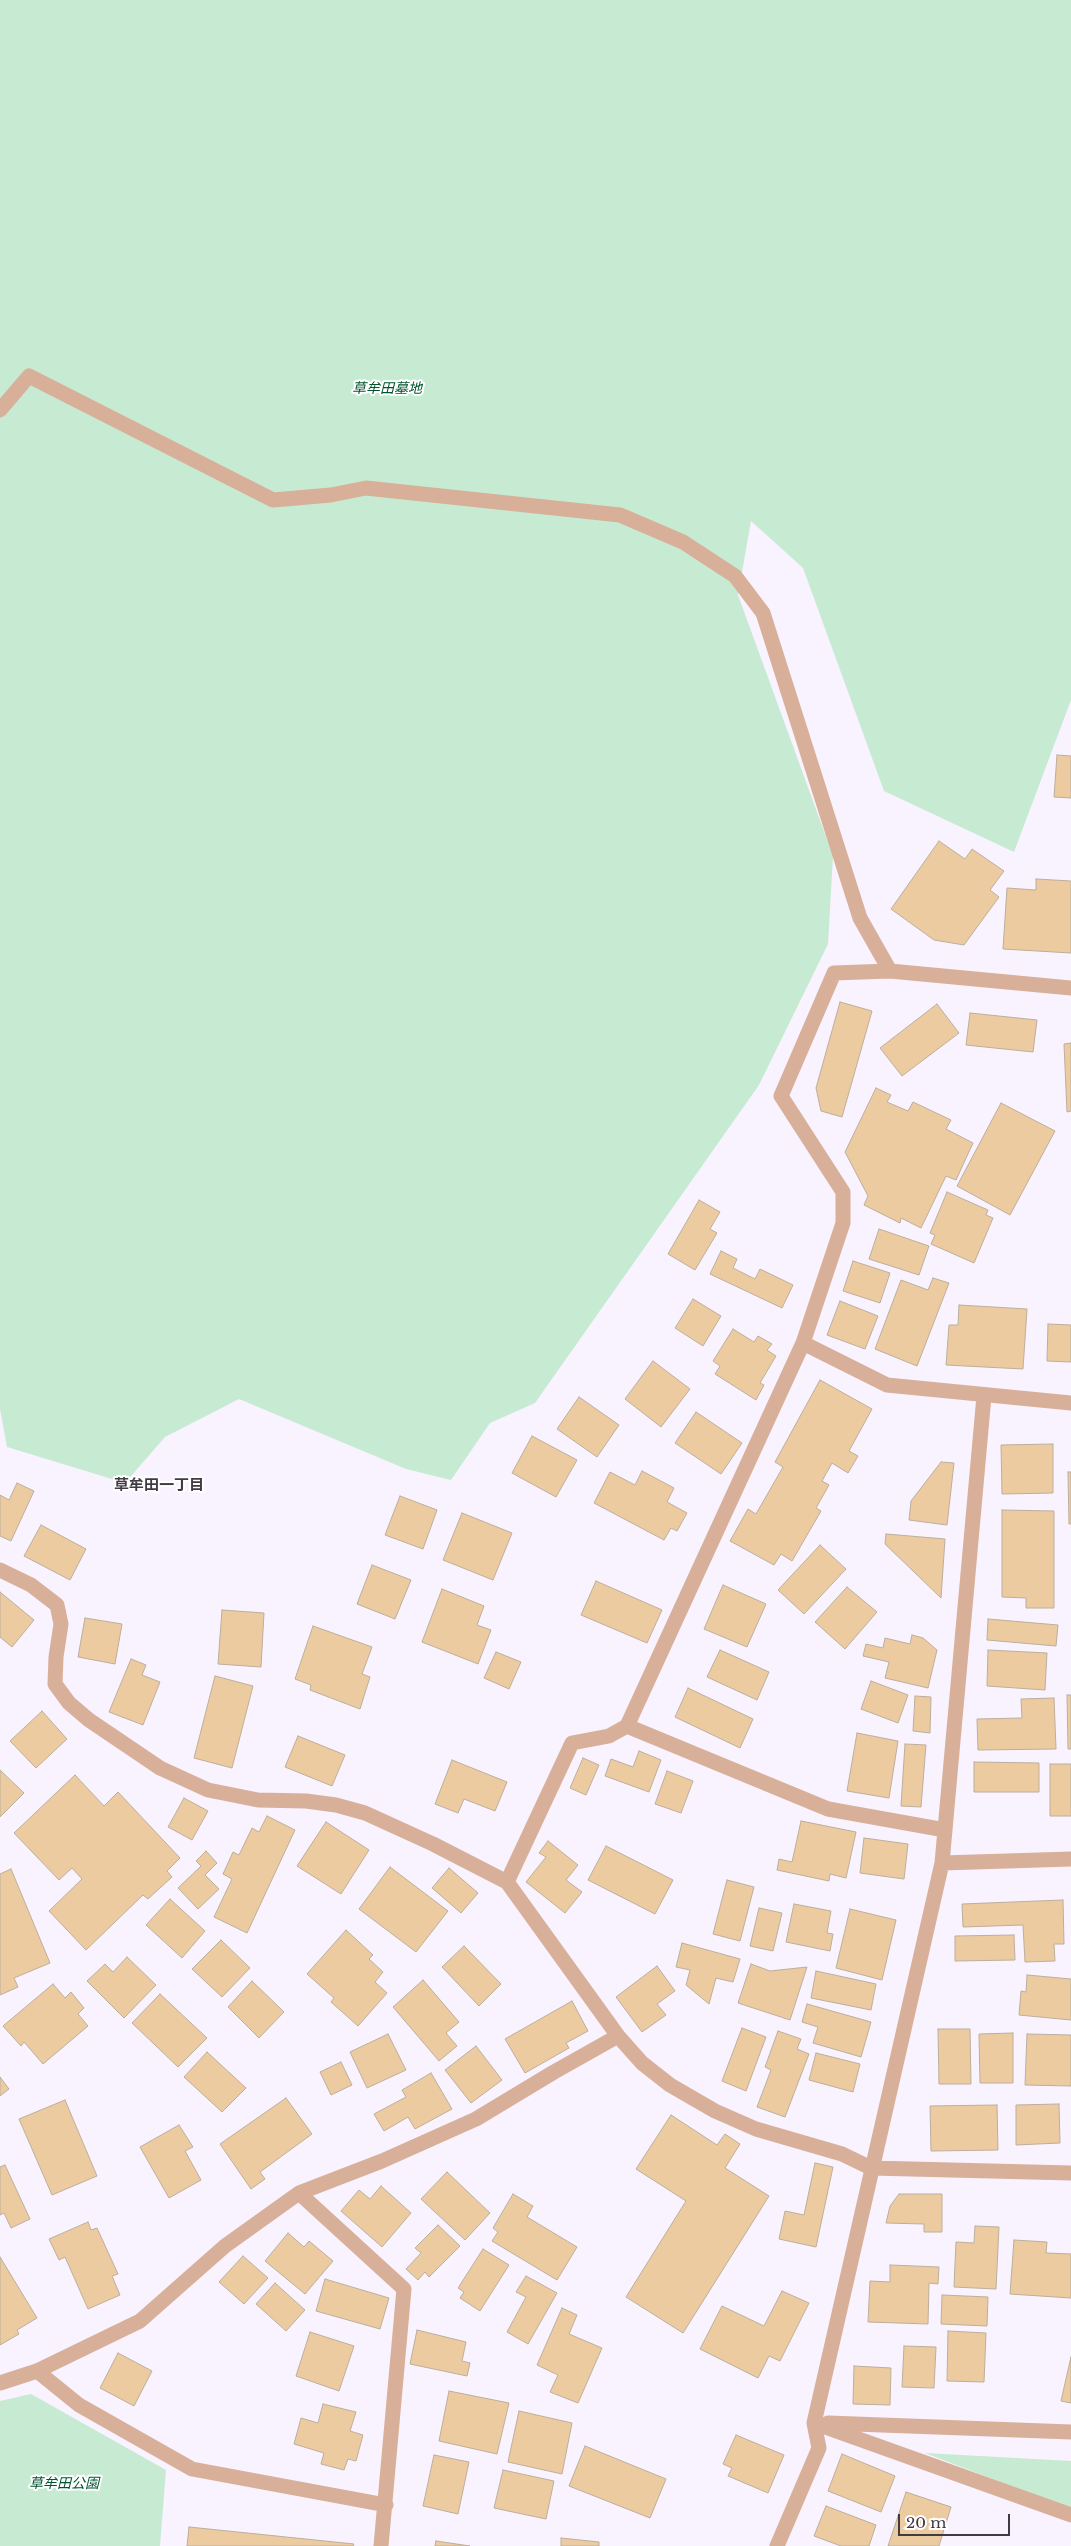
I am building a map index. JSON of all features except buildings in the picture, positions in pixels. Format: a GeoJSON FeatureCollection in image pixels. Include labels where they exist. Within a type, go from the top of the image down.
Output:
{"type":"FeatureCollection","features":[{"type":"Feature","properties":{"kind":"street"},"geometry":{"type":"LineString","coordinates":[[0,410],[29,376],[273,500],[331,495],[366,488],[620,515],[683,542],[735,576],[763,613],[860,918],[890,971]]}},
{"type":"Feature","properties":{"kind":"street"},"geometry":{"type":"LineString","coordinates":[[507,1882],[572,1743],[609,1736],[627,1726],[803,1343],[842,1223],[843,1192],[781,1096],[834,974],[890,971],[1071,988]]}},
{"type":"Feature","properties":{"kind":"street"},"geometry":{"type":"LineString","coordinates":[[803,1343],[887,1385],[984,1396],[1071,1402]]}},
{"type":"Feature","properties":{"kind":"street"},"geometry":{"type":"LineString","coordinates":[[777,2546],[819,2448],[814,2423],[942,1863],[984,1396]]}},
{"type":"Feature","properties":{"kind":"street"},"geometry":{"type":"LineString","coordinates":[[0,1570],[31,1585],[57,1605],[61,1624],[55,1684],[69,1703],[90,1720],[160,1768],[208,1790],[258,1800],[306,1801],[336,1805],[365,1813],[433,1844],[507,1882],[618,2036],[642,2063],[670,2086],[714,2111],[756,2129],[842,2154],[871,2168],[1071,2173]]}},
{"type":"Feature","properties":{"kind":"street"},"geometry":{"type":"LineString","coordinates":[[627,1726],[828,1809],[945,1830]]}},
{"type":"Feature","properties":{"kind":"street"},"geometry":{"type":"LineString","coordinates":[[942,1863],[1071,1859]]}},
{"type":"Feature","properties":{"kind":"street"},"geometry":{"type":"LineString","coordinates":[[0,2383],[36,2371],[140,2321],[225,2246],[299,2193],[382,2161],[476,2119],[618,2036]]}},
{"type":"Feature","properties":{"kind":"street"},"geometry":{"type":"LineString","coordinates":[[299,2193],[404,2289],[381,2546]]}},
{"type":"Feature","properties":{"kind":"street"},"geometry":{"type":"LineString","coordinates":[[36,2371],[79,2405],[192,2468],[386,2505]]}},
{"type":"Feature","properties":{"kind":"street"},"geometry":{"type":"LineString","coordinates":[[814,2423],[1071,2432]]}},
{"type":"Feature","properties":{"kind":"street"},"geometry":{"type":"LineString","coordinates":[[814,2423],[1071,2515]]}},
{"type":"Feature","properties":{"kind":"green space","name":"草牟田墓地"},"geometry":{"type":"Polygon","coordinates":[[[0,0],[1071,0],[1071,700],[1014,852],[884,791],[803,568],[751,521],[738,595],[833,856],[828,944],[759,1085],[535,1403],[490,1423],[451,1480],[406,1469],[239,1399],[165,1437],[125,1483],[7,1447],[0,1409],[0,0]]]}},
{"type":"Feature","properties":{"kind":"green space","name":"草牟田公園"},"geometry":{"type":"Polygon","coordinates":[[[31,2394],[166,2470],[160,2546],[0,2546],[0,2401],[31,2394]]]}},
{"type":"Feature","properties":{"kind":"green space"},"geometry":{"type":"Polygon","coordinates":[[[925,2453],[1071,2461],[1071,2509],[925,2453]]]}},
{"type":"Feature","properties":{"kind":"district","name":"草牟田一丁目"},"geometry":{"type":"Point","coordinates":[159,1486]}}]}
